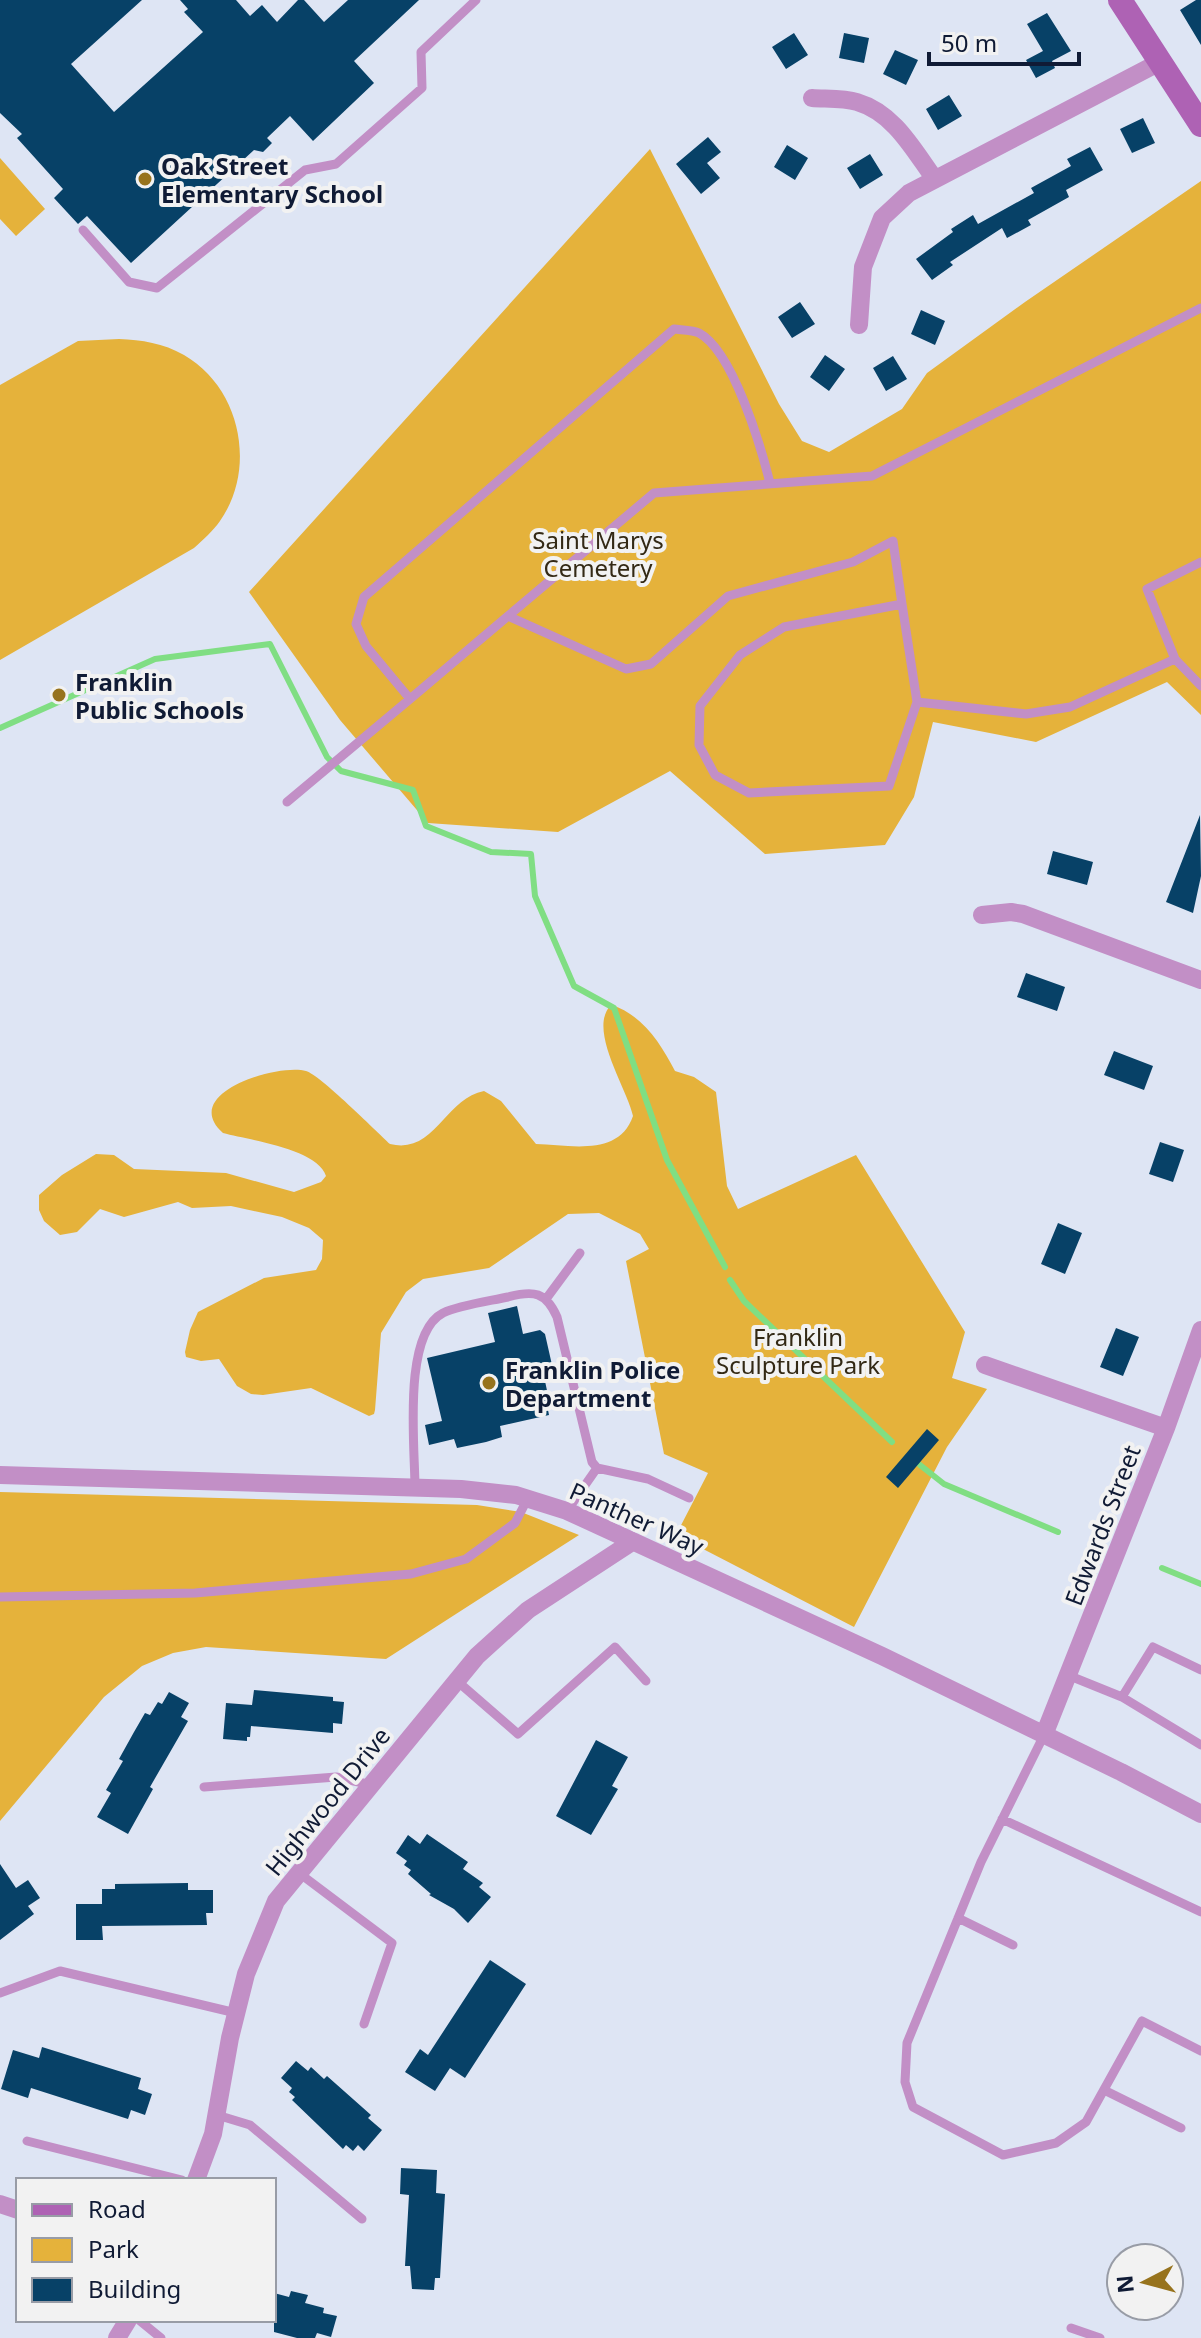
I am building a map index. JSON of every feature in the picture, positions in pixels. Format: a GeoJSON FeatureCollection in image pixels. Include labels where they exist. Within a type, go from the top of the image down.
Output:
{"type":"FeatureCollection","features":[{"type":"Feature","properties":{"kind":"main road"},"geometry":{"type":"LineString","coordinates":[[1120,0],[1201,125]]}},
{"type":"Feature","properties":{"kind":"street"},"geometry":{"type":"LineString","coordinates":[[859,325],[863,267],[882,218],[909,193],[1160,62]]}},
{"type":"Feature","properties":{"kind":"street"},"geometry":{"type":"LineString","coordinates":[[812,98],[856,101],[874,109],[895,124],[934,178]]}},
{"type":"Feature","properties":{"kind":"street"},"geometry":{"type":"LineString","coordinates":[[982,915],[1023,914],[1201,980]]}},
{"type":"Feature","properties":{"kind":"street","name":"Edwards Street"},"geometry":{"type":"LineString","coordinates":[[1044,1735],[1070,1676],[1201,1330]]}},
{"type":"Feature","properties":{"kind":"street"},"geometry":{"type":"LineString","coordinates":[[985,1365],[1166,1428]]}},
{"type":"Feature","properties":{"kind":"street","name":"Panther Way"},"geometry":{"type":"LineString","coordinates":[[0,1475],[415,1488],[489,1492],[528,1498],[567,1511],[882,1656],[1201,1814]]}},
{"type":"Feature","properties":{"kind":"street","name":"Highwood Drive"},"geometry":{"type":"LineString","coordinates":[[197,2178],[213,2134],[236,2013],[254,1948],[276,1901],[477,1656],[528,1610],[632,1542]]}},
{"type":"Feature","properties":{"kind":"lane"},"geometry":{"type":"LineString","coordinates":[[83,230],[129,282],[157,288],[305,170],[336,164],[422,88],[421,52],[476,0]]}},
{"type":"Feature","properties":{"kind":"lane"},"geometry":{"type":"LineString","coordinates":[[287,802],[654,493],[872,476],[1201,308]]}},
{"type":"Feature","properties":{"kind":"lane"},"geometry":{"type":"LineString","coordinates":[[410,699],[366,646],[356,624],[364,597],[674,329],[699,333],[728,364],[762,448],[770,483]]}},
{"type":"Feature","properties":{"kind":"lane"},"geometry":{"type":"LineString","coordinates":[[508,616],[626,669],[651,664],[728,596],[853,562],[893,541],[917,702],[889,786],[749,793],[715,775],[699,745],[700,706],[740,655],[784,627],[902,604]]}},
{"type":"Feature","properties":{"kind":"lane"},"geometry":{"type":"LineString","coordinates":[[1201,562],[1147,589],[1175,659],[1201,686]]}},
{"type":"Feature","properties":{"kind":"lane"},"geometry":{"type":"LineString","coordinates":[[917,702],[1026,714],[1070,707],[1175,659]]}},
{"type":"Feature","properties":{"kind":"lane"},"geometry":{"type":"LineString","coordinates":[[546,1299],[580,1253]]}},
{"type":"Feature","properties":{"kind":"lane"},"geometry":{"type":"LineString","coordinates":[[415,1488],[415,1365],[421,1339],[443,1313],[523,1293],[540,1294],[550,1302],[557,1317],[592,1462],[597,1468],[648,1479],[689,1498]]}},
{"type":"Feature","properties":{"kind":"lane"},"geometry":{"type":"LineString","coordinates":[[567,1511],[597,1468]]}},
{"type":"Feature","properties":{"kind":"lane"},"geometry":{"type":"LineString","coordinates":[[0,1597],[195,1593],[411,1574],[466,1559],[515,1523],[528,1498]]}},
{"type":"Feature","properties":{"kind":"lane"},"geometry":{"type":"LineString","coordinates":[[457,1681],[518,1734],[615,1647],[646,1681]]}},
{"type":"Feature","properties":{"kind":"lane"},"geometry":{"type":"LineString","coordinates":[[1122,1697],[1153,1647],[1201,1670]]}},
{"type":"Feature","properties":{"kind":"lane"},"geometry":{"type":"LineString","coordinates":[[1070,1676],[1122,1697],[1201,1745]]}},
{"type":"Feature","properties":{"kind":"lane"},"geometry":{"type":"LineString","coordinates":[[1044,1735],[1002,1819],[907,2043],[905,2082],[913,2107],[1003,2155],[1056,2143],[1086,2122],[1142,2021],[1201,2051]]}},
{"type":"Feature","properties":{"kind":"lane"},"geometry":{"type":"LineString","coordinates":[[204,1787],[336,1777],[372,1785]]}},
{"type":"Feature","properties":{"kind":"lane"},"geometry":{"type":"LineString","coordinates":[[1002,1819],[1201,1912]]}},
{"type":"Feature","properties":{"kind":"lane"},"geometry":{"type":"LineString","coordinates":[[299,1873],[392,1943],[364,2024]]}},
{"type":"Feature","properties":{"kind":"lane"},"geometry":{"type":"LineString","coordinates":[[958,1918],[1013,1945]]}},
{"type":"Feature","properties":{"kind":"lane"},"geometry":{"type":"LineString","coordinates":[[0,1993],[60,1971],[236,2013]]}},
{"type":"Feature","properties":{"kind":"lane"},"geometry":{"type":"LineString","coordinates":[[1104,2090],[1181,2128]]}},
{"type":"Feature","properties":{"kind":"lane"},"geometry":{"type":"LineString","coordinates":[[217,2115],[250,2125],[362,2219]]}},
{"type":"Feature","properties":{"kind":"lane"},"geometry":{"type":"LineString","coordinates":[[27,2141],[174,2178]]}},
{"type":"Feature","properties":{"kind":"lane"},"geometry":{"type":"LineString","coordinates":[[141,2322],[161,2338]]}},
{"type":"Feature","properties":{"kind":"lane"},"geometry":{"type":"LineString","coordinates":[[1071,2328],[1100,2338]]}},
{"type":"Feature","properties":{"kind":"green space","name":"Saint Marys Cemetery"},"geometry":{"type":"Polygon","coordinates":[[[650,149],[779,404],[802,441],[829,452],[902,409],[927,373],[1201,181],[1201,715],[1167,682],[1036,742],[933,722],[914,797],[885,845],[765,854],[670,771],[558,832],[428,823],[340,720],[249,592],[650,149]]]}},
{"type":"Feature","properties":{"kind":"green space"},"geometry":{"type":"Polygon","coordinates":[[[0,158],[45,209],[16,236],[0,219],[0,158]]]}},
{"type":"Feature","properties":{"kind":"green space"},"geometry":{"type":"Polygon","coordinates":[[[119,339],[152,343],[176,351],[203,369],[219,387],[237,430],[240,454],[238,477],[231,500],[217,525],[194,548],[0,660],[0,385],[78,341],[119,339]]]}},
{"type":"Feature","properties":{"kind":"green space","name":"Franklin Sculpture Park"},"geometry":{"type":"Polygon","coordinates":[[[611,1005],[641,1023],[657,1041],[675,1071],[694,1077],[716,1092],[727,1186],[738,1209],[856,1155],[965,1332],[952,1378],[987,1389],[947,1447],[854,1627],[676,1535],[708,1473],[664,1454],[626,1261],[649,1249],[640,1234],[599,1213],[568,1214],[489,1268],[423,1279],[406,1292],[381,1333],[375,1410],[369,1416],[311,1388],[251,1394],[237,1386],[219,1359],[201,1361],[186,1357],[190,1330],[198,1312],[264,1278],[316,1270],[322,1259],[323,1240],[309,1228],[282,1217],[231,1206],[192,1208],[178,1202],[124,1217],[100,1209],[77,1232],[60,1235],[44,1221],[39,1210],[39,1195],[62,1175],[96,1154],[114,1155],[134,1169],[226,1173],[294,1192],[321,1182],[326,1176],[310,1159],[281,1147],[223,1133],[213,1119],[213,1105],[222,1094],[238,1084],[275,1072],[306,1071],[313,1075],[390,1144],[405,1145],[418,1141],[459,1104],[484,1091],[501,1101],[536,1144],[592,1146],[605,1143],[617,1138],[633,1116],[603,1029],[611,1005]]]}},
{"type":"Feature","properties":{"kind":"green space"},"geometry":{"type":"Polygon","coordinates":[[[0,1492],[477,1505],[521,1512],[579,1535],[386,1659],[206,1647],[173,1653],[142,1666],[104,1697],[0,1821],[0,1492]]]}},
{"type":"Feature","properties":{"kind":"building"},"geometry":{"type":"Polygon","coordinates":[[[0,0],[142,0],[71,64],[114,112],[203,32],[184,12],[188,9],[180,0],[236,0],[250,16],[262,5],[277,22],[298,0],[304,0],[324,22],[348,0],[419,0],[354,61],[374,83],[313,141],[290,116],[267,138],[272,143],[263,152],[254,150],[131,263],[87,216],[78,224],[54,198],[63,189],[17,138],[22,134],[0,113],[0,0]]]}},
{"type":"Feature","properties":{"kind":"building"},"geometry":{"type":"Polygon","coordinates":[[[1201,0],[1201,45],[1180,10],[1201,0]]]}},
{"type":"Feature","properties":{"kind":"building"},"geometry":{"type":"Polygon","coordinates":[[[1047,13],[1071,51],[1052,61],[1055,68],[1036,78],[1026,60],[1043,51],[1027,24],[1047,13]]]}},
{"type":"Feature","properties":{"kind":"building"},"geometry":{"type":"Polygon","coordinates":[[[794,33],[808,55],[786,69],[772,47],[794,33]]]}},
{"type":"Feature","properties":{"kind":"building"},"geometry":{"type":"Polygon","coordinates":[[[844,33],[869,38],[864,63],[839,58],[844,33]]]}},
{"type":"Feature","properties":{"kind":"building"},"geometry":{"type":"Polygon","coordinates":[[[895,50],[918,60],[906,85],[883,74],[895,50]]]}},
{"type":"Feature","properties":{"kind":"building"},"geometry":{"type":"Polygon","coordinates":[[[949,95],[962,116],[938,130],[926,109],[949,95]]]}},
{"type":"Feature","properties":{"kind":"building"},"geometry":{"type":"Polygon","coordinates":[[[1143,118],[1155,143],[1132,153],[1120,129],[1143,118]]]}},
{"type":"Feature","properties":{"kind":"building"},"geometry":{"type":"Polygon","coordinates":[[[708,137],[721,152],[707,163],[720,178],[701,194],[676,164],[708,137]]]}},
{"type":"Feature","properties":{"kind":"building"},"geometry":{"type":"Polygon","coordinates":[[[787,145],[808,158],[795,180],[774,167],[787,145]]]}},
{"type":"Feature","properties":{"kind":"building"},"geometry":{"type":"Polygon","coordinates":[[[1090,147],[1103,170],[1066,190],[1069,197],[1028,220],[1031,225],[1007,238],[1002,228],[950,262],[953,265],[932,280],[916,259],[973,215],[978,224],[1034,193],[1031,188],[1071,166],[1067,159],[1090,147]]]}},
{"type":"Feature","properties":{"kind":"building"},"geometry":{"type":"Polygon","coordinates":[[[870,154],[883,175],[860,189],[847,168],[870,154]]]}},
{"type":"Feature","properties":{"kind":"building"},"geometry":{"type":"Polygon","coordinates":[[[800,302],[815,324],[792,338],[778,317],[800,302]]]}},
{"type":"Feature","properties":{"kind":"building"},"geometry":{"type":"Polygon","coordinates":[[[921,310],[945,321],[935,345],[911,334],[921,310]]]}},
{"type":"Feature","properties":{"kind":"building"},"geometry":{"type":"Polygon","coordinates":[[[825,355],[845,369],[829,391],[810,377],[825,355]]]}},
{"type":"Feature","properties":{"kind":"building"},"geometry":{"type":"Polygon","coordinates":[[[893,356],[907,379],[886,391],[873,368],[893,356]]]}},
{"type":"Feature","properties":{"kind":"building"},"geometry":{"type":"Polygon","coordinates":[[[1200,815],[1201,876],[1193,913],[1166,902],[1200,815]]]}},
{"type":"Feature","properties":{"kind":"building"},"geometry":{"type":"Polygon","coordinates":[[[1053,851],[1093,862],[1087,885],[1047,874],[1053,851]]]}},
{"type":"Feature","properties":{"kind":"building"},"geometry":{"type":"Polygon","coordinates":[[[1026,973],[1065,987],[1057,1011],[1017,997],[1026,973]]]}},
{"type":"Feature","properties":{"kind":"building"},"geometry":{"type":"Polygon","coordinates":[[[1114,1051],[1153,1066],[1144,1090],[1104,1075],[1114,1051]]]}},
{"type":"Feature","properties":{"kind":"building"},"geometry":{"type":"Polygon","coordinates":[[[1160,1142],[1184,1150],[1173,1182],[1149,1174],[1160,1142]]]}},
{"type":"Feature","properties":{"kind":"building"},"geometry":{"type":"Polygon","coordinates":[[[1058,1223],[1082,1233],[1065,1274],[1041,1264],[1058,1223]]]}},
{"type":"Feature","properties":{"kind":"building","name":"Franklin Police Department"},"geometry":{"type":"Polygon","coordinates":[[[517,1306],[523,1334],[540,1330],[545,1334],[552,1365],[542,1367],[549,1415],[500,1426],[502,1437],[486,1442],[457,1448],[454,1439],[429,1445],[425,1425],[442,1421],[427,1358],[495,1342],[488,1313],[517,1306]]]}},
{"type":"Feature","properties":{"kind":"building"},"geometry":{"type":"Polygon","coordinates":[[[1116,1328],[1139,1337],[1123,1376],[1100,1367],[1116,1328]]]}},
{"type":"Feature","properties":{"kind":"building"},"geometry":{"type":"Polygon","coordinates":[[[927,1429],[939,1440],[898,1488],[886,1477],[927,1429]]]}},
{"type":"Feature","properties":{"kind":"building"},"geometry":{"type":"Polygon","coordinates":[[[254,1690],[333,1697],[333,1701],[344,1702],[342,1724],[333,1723],[333,1733],[251,1726],[247,1741],[223,1739],[226,1703],[252,1705],[254,1690]]]}},
{"type":"Feature","properties":{"kind":"building"},"geometry":{"type":"Polygon","coordinates":[[[169,1692],[189,1703],[181,1717],[188,1721],[150,1787],[153,1789],[128,1834],[97,1817],[111,1793],[106,1790],[123,1761],[119,1759],[134,1732],[145,1713],[150,1715],[169,1692]]]}},
{"type":"Feature","properties":{"kind":"building"},"geometry":{"type":"Polygon","coordinates":[[[596,1740],[628,1757],[612,1786],[618,1789],[591,1835],[556,1816],[596,1740]]]}},
{"type":"Feature","properties":{"kind":"building"},"geometry":{"type":"Polygon","coordinates":[[[427,1834],[468,1862],[463,1869],[483,1883],[479,1887],[491,1897],[468,1923],[454,1909],[429,1895],[408,1874],[411,1870],[404,1865],[407,1861],[396,1853],[408,1835],[420,1844],[427,1834]]]}},
{"type":"Feature","properties":{"kind":"building"},"geometry":{"type":"Polygon","coordinates":[[[0,1864],[16,1888],[28,1880],[40,1898],[28,1906],[34,1914],[0,1940],[0,1864]]]}},
{"type":"Feature","properties":{"kind":"building"},"geometry":{"type":"Polygon","coordinates":[[[188,1883],[188,1890],[213,1890],[213,1913],[206,1913],[207,1925],[102,1926],[103,1940],[76,1940],[76,1904],[102,1904],[102,1889],[115,1889],[115,1884],[188,1883]]]}},
{"type":"Feature","properties":{"kind":"building"},"geometry":{"type":"Polygon","coordinates":[[[490,1960],[526,1984],[465,2078],[450,2068],[435,2091],[405,2072],[420,2049],[428,2055],[490,1960]]]}},
{"type":"Feature","properties":{"kind":"building"},"geometry":{"type":"Polygon","coordinates":[[[42,2047],[141,2078],[138,2089],[152,2094],[145,2115],[131,2110],[128,2119],[31,2088],[28,2098],[1,2089],[13,2050],[39,2058],[42,2047]]]}},
{"type":"Feature","properties":{"kind":"building"},"geometry":{"type":"Polygon","coordinates":[[[296,2061],[308,2071],[311,2067],[324,2079],[327,2076],[371,2115],[368,2118],[382,2130],[364,2151],[358,2145],[353,2151],[346,2145],[343,2149],[292,2100],[295,2097],[289,2092],[292,2088],[281,2078],[296,2061]]]}},
{"type":"Feature","properties":{"kind":"building"},"geometry":{"type":"Polygon","coordinates":[[[401,2168],[437,2170],[436,2193],[445,2194],[440,2278],[435,2278],[434,2290],[412,2289],[410,2266],[405,2266],[409,2195],[400,2194],[401,2168]]]}},
{"type":"Feature","properties":{"kind":"building"},"geometry":{"type":"Polygon","coordinates":[[[291,2291],[308,2295],[305,2303],[324,2308],[323,2313],[337,2316],[331,2337],[317,2333],[315,2338],[297,2338],[274,2332],[276,2294],[289,2297],[291,2291]]]}},
{"type":"Feature","properties":{"kind":"waterway"},"geometry":{"type":"LineString","coordinates":[[0,728],[155,659],[270,644],[327,757],[341,771],[413,790],[426,826],[491,852],[531,854],[535,896],[574,986],[614,1008],[667,1160],[725,1267]]}},
{"type":"Feature","properties":{"kind":"waterway"},"geometry":{"type":"LineString","coordinates":[[730,1280],[744,1301],[892,1442]]}},
{"type":"Feature","properties":{"kind":"waterway"},"geometry":{"type":"LineString","coordinates":[[920,1465],[944,1484],[1058,1532]]}},
{"type":"Feature","properties":{"kind":"waterway"},"geometry":{"type":"LineString","coordinates":[[1162,1568],[1201,1584]]}},
{"type":"Feature","properties":{"kind":"place","name":"Oak Street Elementary School"},"geometry":{"type":"Point","coordinates":[145,179]}},
{"type":"Feature","properties":{"kind":"place","name":"Franklin Public Schools"},"geometry":{"type":"Point","coordinates":[59,695]}},
{"type":"Feature","properties":{"kind":"place","name":"Franklin Police Department"},"geometry":{"type":"Point","coordinates":[489,1383]}}]}
